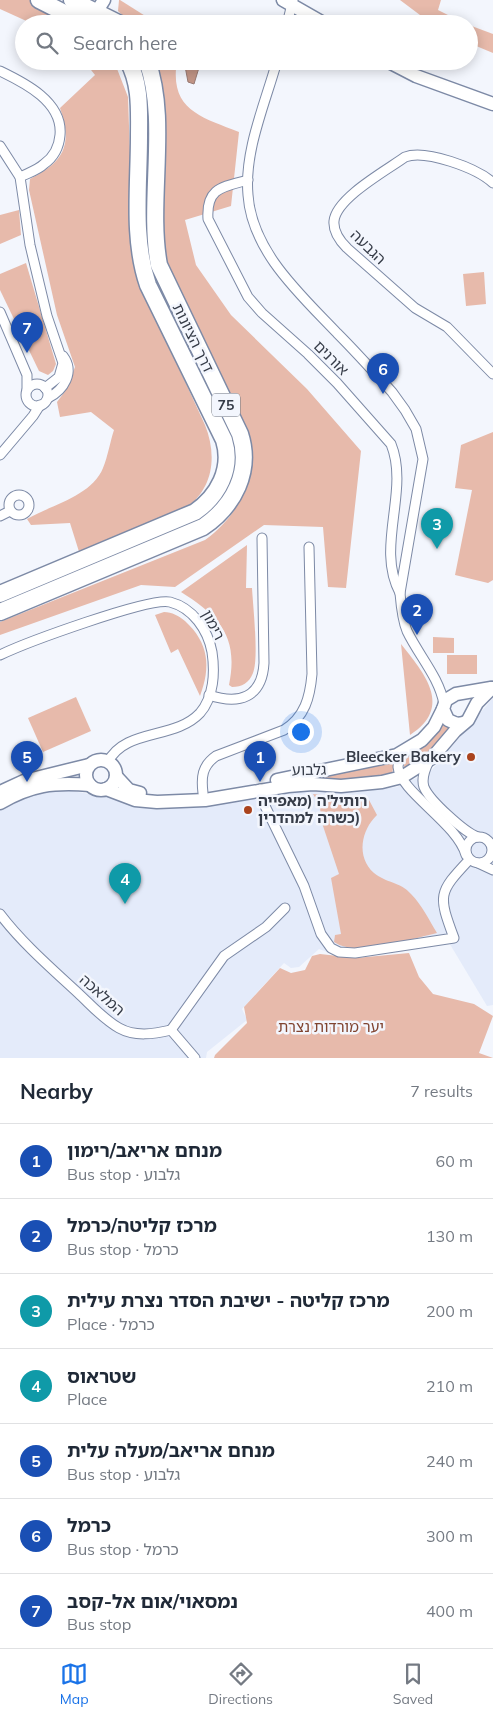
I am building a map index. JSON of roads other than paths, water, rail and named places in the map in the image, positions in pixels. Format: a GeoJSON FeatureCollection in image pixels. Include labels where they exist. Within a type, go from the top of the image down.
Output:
{"type":"FeatureCollection","features":[{"type":"Feature","properties":{"kind":"highway"},"geometry":{"type":"LineString","coordinates":[[39,0],[69,15]]}},
{"type":"Feature","properties":{"kind":"highway"},"geometry":{"type":"LineString","coordinates":[[109,0],[114,15]]}},
{"type":"Feature","properties":{"kind":"highway"},"geometry":{"type":"LineString","coordinates":[[89,3],[107,15]]}},
{"type":"Feature","properties":{"kind":"highway","name":"דרך הציונות"},"geometry":{"type":"LineString","coordinates":[[0,594],[195,512],[216,491],[227,468],[227,449],[224,440],[148,286],[142,269],[138,240],[139,109],[135,77],[132,70]]}},
{"type":"Feature","properties":{"kind":"highway","name":"דרך הציונות"},"geometry":{"type":"LineString","coordinates":[[0,612],[203,527],[214,520],[231,500],[243,472],[244,446],[240,434],[159,265],[155,240],[156,108],[150,70]]}},
{"type":"Feature","properties":{"kind":"street"},"geometry":{"type":"LineString","coordinates":[[289,15],[292,1],[313,15]]}},
{"type":"Feature","properties":{"kind":"street"},"geometry":{"type":"LineString","coordinates":[[274,70],[249,161],[248,196],[252,218],[261,241],[274,262],[295,289],[392,392],[416,429],[423,459],[400,592],[406,629],[439,687],[444,714],[452,723],[464,723],[468,720],[478,703],[493,688]]}},
{"type":"Feature","properties":{"kind":"street"},"geometry":{"type":"LineString","coordinates":[[404,70],[493,104]]}},
{"type":"Feature","properties":{"kind":"street"},"geometry":{"type":"LineString","coordinates":[[0,71],[20,81],[48,102],[56,112],[61,128],[60,143],[54,156],[43,166],[20,177]]}},
{"type":"Feature","properties":{"kind":"street"},"geometry":{"type":"LineString","coordinates":[[0,146],[20,177],[30,245],[47,316],[63,363],[59,377],[54,384],[32,385],[27,389]]}},
{"type":"Feature","properties":{"kind":"street","name":"הגבעה"},"geometry":{"type":"LineString","coordinates":[[493,183],[469,169],[426,154],[413,154],[405,157],[348,198],[335,216],[334,224],[340,241],[347,248],[415,308],[447,327],[493,374]]}},
{"type":"Feature","properties":{"kind":"street","name":"אורנים"},"geometry":{"type":"LineString","coordinates":[[248,180],[225,187],[212,195],[207,206],[208,220],[248,297],[262,313],[337,382],[391,444],[396,456],[398,472],[391,544],[395,583],[400,592]]}},
{"type":"Feature","properties":{"kind":"street"},"geometry":{"type":"LineString","coordinates":[[0,312],[27,375],[26,396],[29,402],[29,412],[23,428]]}},
{"type":"Feature","properties":{"kind":"street"},"geometry":{"type":"LineString","coordinates":[[0,454],[40,406],[64,385],[69,366],[60,352]]}},
{"type":"Feature","properties":{"kind":"street"},"geometry":{"type":"LineString","coordinates":[[22,364],[42,386],[48,398]]}},
{"type":"Feature","properties":{"kind":"street"},"geometry":{"type":"LineString","coordinates":[[29,402],[40,406]]}},
{"type":"Feature","properties":{"kind":"street"},"geometry":{"type":"LineString","coordinates":[[0,516],[10,511]]}},
{"type":"Feature","properties":{"kind":"street"},"geometry":{"type":"LineString","coordinates":[[209,695],[224,700],[242,698],[251,694],[261,680],[264,663],[262,538]]}},
{"type":"Feature","properties":{"kind":"street"},"geometry":{"type":"LineString","coordinates":[[203,793],[203,773],[209,761],[216,756],[284,730],[291,726],[305,708],[311,687],[312,674],[308,547]]}},
{"type":"Feature","properties":{"kind":"street","name":"רימון"},"geometry":{"type":"LineString","coordinates":[[0,654],[131,608],[155,602],[169,602],[193,614],[210,642],[214,678],[205,705],[192,720],[180,727],[119,747],[108,762]]}},
{"type":"Feature","properties":{"kind":"street"},"geometry":{"type":"LineString","coordinates":[[431,672],[459,694],[470,700],[473,711]]}},
{"type":"Feature","properties":{"kind":"street"},"geometry":{"type":"LineString","coordinates":[[444,707],[450,696],[493,688]]}},
{"type":"Feature","properties":{"kind":"street","name":"גלבוע"},"geometry":{"type":"LineString","coordinates":[[116,776],[129,790],[141,794],[203,793],[281,779],[402,753],[422,740],[434,727],[444,707]]}},
{"type":"Feature","properties":{"kind":"street","name":"גלבוע"},"geometry":{"type":"LineString","coordinates":[[106,789],[136,800],[158,802],[205,800],[260,789],[313,784],[341,786],[363,784],[402,777],[430,760],[464,723]]}},
{"type":"Feature","properties":{"kind":"street"},"geometry":{"type":"LineString","coordinates":[[402,753],[398,768],[402,777],[458,836],[471,859],[493,870]]}},
{"type":"Feature","properties":{"kind":"street"},"geometry":{"type":"LineString","coordinates":[[0,792],[24,780],[89,765],[96,760],[108,762],[114,768],[116,776],[113,784],[106,789],[97,790],[90,785],[65,783],[45,785],[22,790],[0,803]]}},
{"type":"Feature","properties":{"kind":"street"},"geometry":{"type":"LineString","coordinates":[[430,760],[423,777],[424,787],[429,795],[463,829],[487,840],[492,851],[486,861],[471,859]]}},
{"type":"Feature","properties":{"kind":"street"},"geometry":{"type":"LineString","coordinates":[[89,765],[85,773],[90,785]]}},
{"type":"Feature","properties":{"kind":"street"},"geometry":{"type":"LineString","coordinates":[[260,789],[265,806],[304,886],[321,934],[326,944],[339,952],[362,953],[454,938],[442,907],[442,898],[451,879],[471,859]]}},
{"type":"Feature","properties":{"kind":"street"},"geometry":{"type":"LineString","coordinates":[[471,859],[468,842],[478,837]]}},
{"type":"Feature","properties":{"kind":"street"},"geometry":{"type":"LineString","coordinates":[[195,1058],[171,1030],[224,956],[266,926],[285,908]]}},
{"type":"Feature","properties":{"kind":"street","name":"המלאכה"},"geometry":{"type":"LineString","coordinates":[[1,918],[104,1018],[119,1028],[133,1033],[149,1034],[171,1030]]}},
{"type":"Feature","properties":{"kind":"place","name":"נמסאוי/אום אל-קסב"},"geometry":{"type":"Point","coordinates":[27,353]}},
{"type":"Feature","properties":{"kind":"place","name":"כרמל"},"geometry":{"type":"Point","coordinates":[383,394]}},
{"type":"Feature","properties":{"kind":"place","name":"מרכז קליטה - ישיבת הסדר נצרת עילית"},"geometry":{"type":"Point","coordinates":[437,549]}},
{"type":"Feature","properties":{"kind":"place","name":"מרכז קליטה/כרמל"},"geometry":{"type":"Point","coordinates":[417,635]}},
{"type":"Feature","properties":{"kind":"place","name":"Bleecker Bakery"},"geometry":{"type":"Point","coordinates":[471,757]}},
{"type":"Feature","properties":{"kind":"place","name":"מנחם אריאב/מעלה עלית"},"geometry":{"type":"Point","coordinates":[27,782]}},
{"type":"Feature","properties":{"kind":"place","name":"מנחם אריאב/רימון"},"geometry":{"type":"Point","coordinates":[260,782]}},
{"type":"Feature","properties":{"kind":"place","name":"רותיל'ה (מאפייה כשרה למהדרין)"},"geometry":{"type":"Point","coordinates":[248,810]}},
{"type":"Feature","properties":{"kind":"place","name":"שטראוס"},"geometry":{"type":"Point","coordinates":[125,904]}},
{"type":"Feature","properties":{"kind":"park label","name":"יער מורדות נצרת"},"geometry":{"type":"Point","coordinates":[331,1027]}}]}
